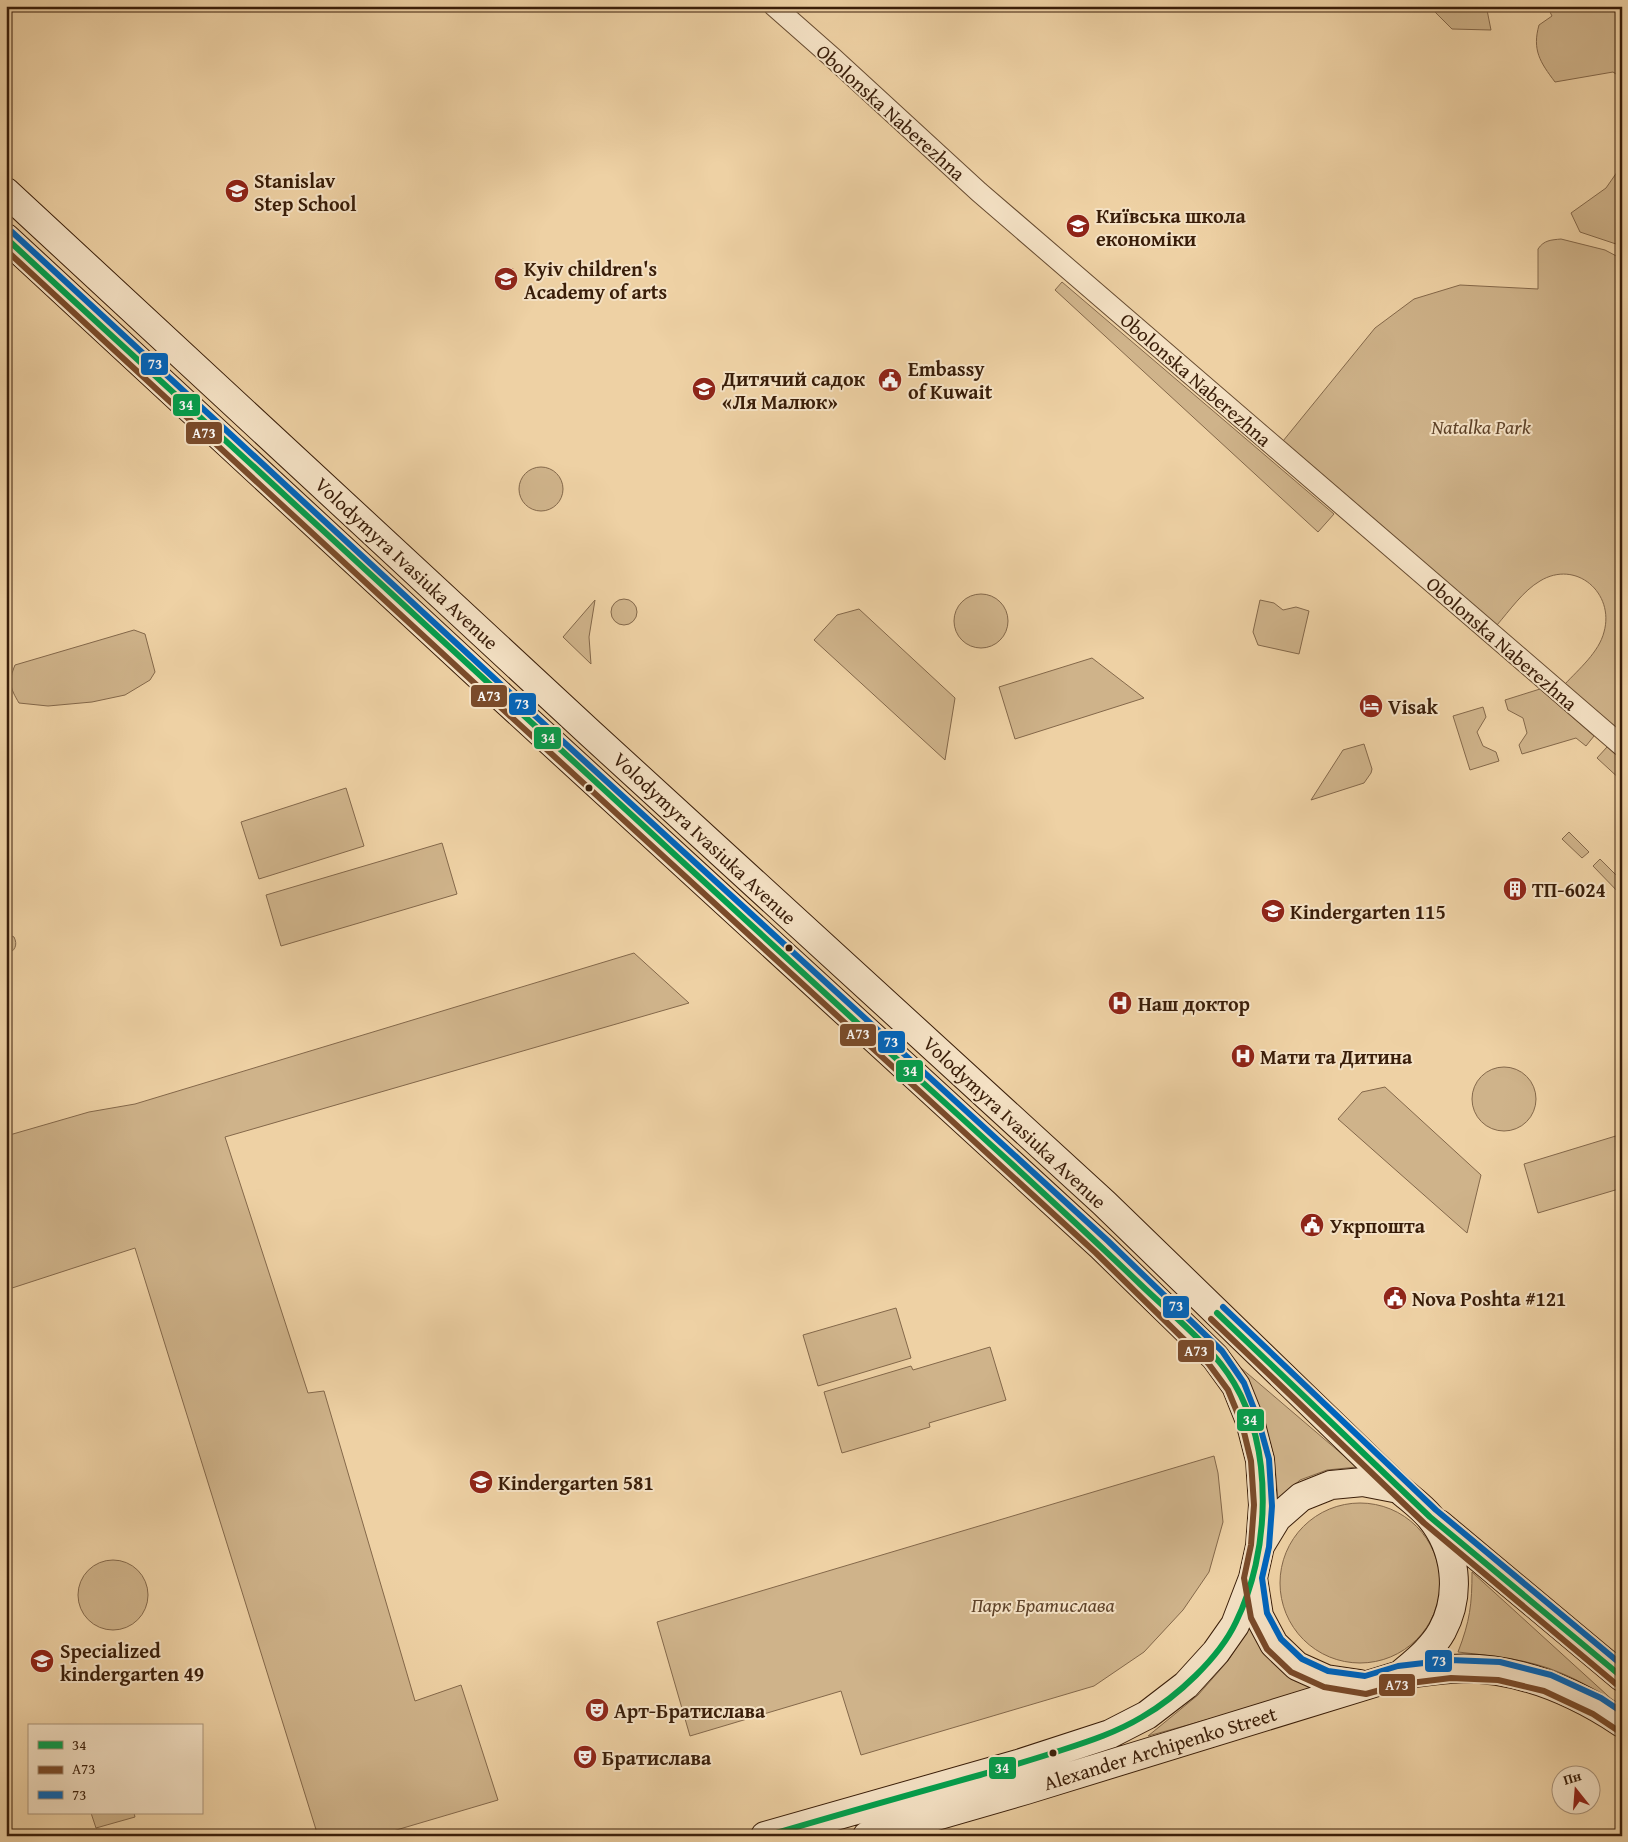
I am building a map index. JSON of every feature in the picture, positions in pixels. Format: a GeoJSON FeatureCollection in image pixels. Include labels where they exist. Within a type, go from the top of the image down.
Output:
{"type":"FeatureCollection","features":[{"type":"Feature","properties":{"kind":"main road","name":"Volodymyra Ivasiuka Avenue"},"geometry":{"type":"LineString","coordinates":[[6,192],[565,709],[1104,1203],[1430,1517]]}},
{"type":"Feature","properties":{"kind":"main road","name":"Volodymyra Ivasiuka Avenue"},"geometry":{"type":"LineString","coordinates":[[6,238],[1102,1247],[1214,1357],[1236,1386],[1250,1421],[1260,1460],[1263,1505],[1260,1546]]}},
{"type":"Feature","properties":{"kind":"main road"},"geometry":{"type":"LineString","coordinates":[[541,731],[565,709]]}},
{"type":"Feature","properties":{"kind":"main road"},"geometry":{"type":"LineString","coordinates":[[1366,1686],[1326,1679],[1297,1666],[1285,1655],[1274,1644],[1259,1616],[1253,1578],[1260,1546],[1277,1518],[1301,1497],[1331,1485],[1363,1482],[1399,1488]]}},
{"type":"Feature","properties":{"kind":"main road"},"geometry":{"type":"LineString","coordinates":[[1400,1675],[1423,1655],[1442,1631],[1452,1602],[1455,1573],[1447,1545],[1430,1517]]}},
{"type":"Feature","properties":{"kind":"main road"},"geometry":{"type":"LineString","coordinates":[[1430,1517],[1622,1677]]}},
{"type":"Feature","properties":{"kind":"main road","name":"Alexander Archipenko Street"},"geometry":{"type":"LineString","coordinates":[[765,1836],[1018,1764],[1110,1734],[1147,1715],[1186,1685],[1216,1652],[1235,1625],[1253,1578]]}},
{"type":"Feature","properties":{"kind":"main road"},"geometry":{"type":"LineString","coordinates":[[1400,1675],[1451,1669],[1499,1671],[1547,1683],[1597,1706],[1622,1723]]}},
{"type":"Feature","properties":{"kind":"main road","name":"Alexander Archipenko Street"},"geometry":{"type":"LineString","coordinates":[[867,1836],[1026,1790],[1400,1675]]}},
{"type":"Feature","properties":{"kind":"street","name":"Obolonska Naberezhna"},"geometry":{"type":"LineString","coordinates":[[774,6],[979,192],[1622,746]]}},
{"type":"Feature","properties":{"kind":"green space"},"geometry":{"type":"Polygon","coordinates":[[[1429,6],[1495,6],[1487,10],[1491,30],[1452,29],[1429,6]]]}},
{"type":"Feature","properties":{"kind":"green space"},"geometry":{"type":"Polygon","coordinates":[[[1547,6],[1622,6],[1622,78],[1613,72],[1555,82],[1542,62],[1536,42],[1539,25],[1552,16],[1547,6]]]}},
{"type":"Feature","properties":{"kind":"green space"},"geometry":{"type":"Polygon","coordinates":[[[1622,165],[1622,246],[1580,232],[1571,213],[1606,188],[1622,165]]]}},
{"type":"Feature","properties":{"kind":"green space","name":"Natalka Park"},"geometry":{"type":"Polygon","coordinates":[[[1561,239],[1605,250],[1622,259],[1622,734],[1565,684],[1593,653],[1604,632],[1606,618],[1604,604],[1590,584],[1579,577],[1567,574],[1554,575],[1540,581],[1522,595],[1497,625],[1283,441],[1375,328],[1414,299],[1460,285],[1538,289],[1538,249],[1545,242],[1561,239]]]}},
{"type":"Feature","properties":{"kind":"green space"},"geometry":{"type":"Polygon","coordinates":[[[1062,282],[1334,514],[1318,532],[1055,290],[1062,282]]]}},
{"type":"Feature","properties":{"kind":"green space"},"geometry":{"type":"Polygon","coordinates":[[[541,467],[553,471],[559,477],[563,489],[559,501],[553,507],[541,511],[529,507],[523,501],[519,489],[523,477],[529,471],[541,467]]]}},
{"type":"Feature","properties":{"kind":"green space"},"geometry":{"type":"Polygon","coordinates":[[[976,594],[986,594],[996,598],[1004,606],[1008,621],[1004,636],[996,644],[986,648],[976,648],[966,644],[958,636],[954,626],[954,616],[958,606],[966,598],[976,594]]]}},
{"type":"Feature","properties":{"kind":"green space"},"geometry":{"type":"Polygon","coordinates":[[[624,599],[633,603],[637,612],[633,621],[624,625],[615,621],[611,612],[615,603],[624,599]]]}},
{"type":"Feature","properties":{"kind":"green space"},"geometry":{"type":"Polygon","coordinates":[[[595,600],[589,637],[591,664],[563,637],[595,600]]]}},
{"type":"Feature","properties":{"kind":"green space"},"geometry":{"type":"Polygon","coordinates":[[[1260,600],[1274,603],[1283,610],[1296,607],[1309,611],[1299,654],[1258,645],[1253,632],[1260,600]]]}},
{"type":"Feature","properties":{"kind":"green space"},"geometry":{"type":"Polygon","coordinates":[[[859,609],[955,698],[945,760],[814,640],[837,615],[859,609]]]}},
{"type":"Feature","properties":{"kind":"green space"},"geometry":{"type":"Polygon","coordinates":[[[134,630],[145,634],[155,672],[150,680],[125,695],[92,702],[48,706],[19,703],[11,685],[11,676],[15,665],[134,630]]]}},
{"type":"Feature","properties":{"kind":"green space"},"geometry":{"type":"Polygon","coordinates":[[[1092,658],[1144,698],[1015,739],[999,687],[1092,658]]]}},
{"type":"Feature","properties":{"kind":"green space"},"geometry":{"type":"Polygon","coordinates":[[[1540,689],[1594,736],[1586,746],[1576,738],[1522,754],[1519,745],[1527,733],[1523,718],[1508,710],[1505,700],[1540,689]]]}},
{"type":"Feature","properties":{"kind":"green space"},"geometry":{"type":"Polygon","coordinates":[[[1483,707],[1486,717],[1477,732],[1483,746],[1496,752],[1499,761],[1470,770],[1453,716],[1483,707]]]}},
{"type":"Feature","properties":{"kind":"green space"},"geometry":{"type":"Polygon","coordinates":[[[1364,744],[1372,769],[1364,783],[1311,800],[1343,750],[1364,744]]]}},
{"type":"Feature","properties":{"kind":"green space"},"geometry":{"type":"Polygon","coordinates":[[[1607,747],[1622,760],[1622,781],[1597,758],[1607,747]]]}},
{"type":"Feature","properties":{"kind":"green space"},"geometry":{"type":"Polygon","coordinates":[[[346,788],[364,846],[259,879],[241,822],[346,788]]]}},
{"type":"Feature","properties":{"kind":"green space"},"geometry":{"type":"Polygon","coordinates":[[[1569,832],[1589,852],[1582,858],[1562,839],[1569,832]]]}},
{"type":"Feature","properties":{"kind":"green space"},"geometry":{"type":"Polygon","coordinates":[[[442,843],[457,894],[281,946],[266,895],[442,843]]]}},
{"type":"Feature","properties":{"kind":"green space"},"geometry":{"type":"Polygon","coordinates":[[[1600,859],[1622,881],[1622,896],[1593,866],[1600,859]]]}},
{"type":"Feature","properties":{"kind":"green space"},"geometry":{"type":"Polygon","coordinates":[[[6,933],[14,937],[16,943],[14,949],[7,954],[6,933]]]}},
{"type":"Feature","properties":{"kind":"green space"},"geometry":{"type":"Polygon","coordinates":[[[634,953],[689,1003],[225,1137],[308,1393],[324,1391],[415,1701],[461,1685],[498,1800],[376,1836],[318,1836],[135,1248],[6,1290],[6,1136],[89,1112],[135,1104],[634,953]]]}},
{"type":"Feature","properties":{"kind":"green space"},"geometry":{"type":"Polygon","coordinates":[[[1504,1067],[1522,1073],[1530,1081],[1536,1099],[1530,1117],[1522,1125],[1504,1131],[1486,1125],[1478,1117],[1472,1099],[1478,1081],[1486,1073],[1504,1067]]]}},
{"type":"Feature","properties":{"kind":"green space"},"geometry":{"type":"Polygon","coordinates":[[[1385,1087],[1481,1175],[1467,1233],[1338,1119],[1362,1092],[1385,1087]]]}},
{"type":"Feature","properties":{"kind":"green space"},"geometry":{"type":"Polygon","coordinates":[[[1619,1135],[1622,1137],[1622,1188],[1538,1213],[1524,1164],[1619,1135]]]}},
{"type":"Feature","properties":{"kind":"green space"},"geometry":{"type":"Polygon","coordinates":[[[896,1308],[911,1358],[818,1386],[803,1335],[896,1308]]]}},
{"type":"Feature","properties":{"kind":"green space"},"geometry":{"type":"Polygon","coordinates":[[[990,1347],[1006,1400],[929,1423],[930,1427],[842,1453],[824,1392],[911,1366],[913,1370],[990,1347]]]}},
{"type":"Feature","properties":{"kind":"green space"},"geometry":{"type":"Polygon","coordinates":[[[1241,1368],[1357,1467],[1327,1470],[1300,1480],[1278,1500],[1274,1456],[1261,1411],[1241,1368]]]}},
{"type":"Feature","properties":{"kind":"green space","name":"Парк Братислава"},"geometry":{"type":"Polygon","coordinates":[[[1214,1456],[1218,1473],[1223,1522],[1209,1572],[1183,1610],[1144,1652],[1094,1686],[861,1755],[841,1691],[690,1736],[657,1622],[1214,1456]]]}},
{"type":"Feature","properties":{"kind":"green space"},"geometry":{"type":"Polygon","coordinates":[[[1368,1503],[1398,1512],[1417,1526],[1427,1538],[1434,1552],[1439,1567],[1439,1599],[1434,1614],[1427,1628],[1417,1640],[1405,1650],[1383,1660],[1368,1663],[1352,1663],[1337,1660],[1315,1650],[1293,1628],[1281,1599],[1280,1575],[1283,1560],[1293,1538],[1315,1516],[1344,1504],[1368,1503]]]}},
{"type":"Feature","properties":{"kind":"green space"},"geometry":{"type":"Polygon","coordinates":[[[113,1560],[126,1563],[138,1570],[145,1582],[148,1595],[145,1608],[138,1620],[126,1627],[113,1630],[100,1627],[88,1620],[81,1608],[78,1595],[81,1582],[88,1570],[100,1563],[113,1560]]]}},
{"type":"Feature","properties":{"kind":"green space"},"geometry":{"type":"Polygon","coordinates":[[[1472,1572],[1618,1705],[1583,1683],[1549,1668],[1510,1659],[1458,1652],[1470,1612],[1472,1572]]]}},
{"type":"Feature","properties":{"kind":"green space"},"geometry":{"type":"Polygon","coordinates":[[[1252,1624],[1302,1683],[1314,1690],[1148,1736],[1198,1695],[1227,1662],[1252,1624]]]}},
{"type":"Feature","properties":{"kind":"green space"},"geometry":{"type":"Polygon","coordinates":[[[91,1814],[134,1814],[135,1817],[96,1828],[91,1814]]]}},
{"type":"Feature","properties":{"kind":"transit line","name":"73"},"geometry":{"type":"LineString","coordinates":[[12,232],[508,691],[1108,1241],[1222,1351],[1244,1383],[1258,1419],[1269,1459],[1272,1506],[1269,1547],[1262,1578],[1267,1613],[1281,1639],[1302,1659],[1328,1671],[1365,1676],[1398,1666],[1450,1660],[1500,1662],[1551,1675],[1601,1698],[1622,1712]]}},
{"type":"Feature","properties":{"kind":"transit line","name":"34"},"geometry":{"type":"LineString","coordinates":[[6,238],[1178,1319],[1225,1370],[1234,1383],[1247,1410],[1256,1439],[1261,1470],[1263,1502],[1261,1534],[1256,1565],[1247,1595],[1229,1636],[1208,1663],[1183,1688],[1142,1717],[1093,1740],[1000,1769],[766,1836]]}},
{"type":"Feature","properties":{"kind":"transit line","name":"А73"},"geometry":{"type":"LineString","coordinates":[[6,250],[496,703],[1096,1253],[1208,1363],[1228,1390],[1242,1424],[1251,1461],[1254,1505],[1251,1545],[1244,1578],[1251,1618],[1267,1649],[1291,1672],[1324,1687],[1366,1694],[1402,1684],[1451,1678],[1498,1680],[1544,1691],[1593,1714],[1617,1730]]}},
{"type":"Feature","properties":{"kind":"transit line","name":"73"},"geometry":{"type":"LineString","coordinates":[[1223,1307],[1436,1510],[1622,1665]]}},
{"type":"Feature","properties":{"kind":"transit line","name":"34"},"geometry":{"type":"LineString","coordinates":[[1217,1313],[1430,1517],[1622,1677]]}},
{"type":"Feature","properties":{"kind":"transit line","name":"А73"},"geometry":{"type":"LineString","coordinates":[[1211,1319],[1424,1523],[1616,1684]]}},
{"type":"Feature","properties":{"kind":"place","name":"Stanislav Step School"},"geometry":{"type":"Point","coordinates":[237,191]}},
{"type":"Feature","properties":{"kind":"place","name":"Київська школа економіки"},"geometry":{"type":"Point","coordinates":[1078,226]}},
{"type":"Feature","properties":{"kind":"place","name":"Kyiv children's Academy of arts"},"geometry":{"type":"Point","coordinates":[506,279]}},
{"type":"Feature","properties":{"kind":"place","name":"Embassy of Kuwait"},"geometry":{"type":"Point","coordinates":[890,380]}},
{"type":"Feature","properties":{"kind":"place","name":"Дитячий садок «Ля Малюк»"},"geometry":{"type":"Point","coordinates":[704,389]}},
{"type":"Feature","properties":{"kind":"place","name":"Visak"},"geometry":{"type":"Point","coordinates":[1371,706]}},
{"type":"Feature","properties":{"kind":"place","name":"ТП-6024"},"geometry":{"type":"Point","coordinates":[1515,889]}},
{"type":"Feature","properties":{"kind":"place","name":"Kindergarten 115"},"geometry":{"type":"Point","coordinates":[1273,911]}},
{"type":"Feature","properties":{"kind":"place","name":"Наш доктор"},"geometry":{"type":"Point","coordinates":[1120,1003]}},
{"type":"Feature","properties":{"kind":"place","name":"Мати та Дитина"},"geometry":{"type":"Point","coordinates":[1243,1056]}},
{"type":"Feature","properties":{"kind":"place","name":"Укрпошта"},"geometry":{"type":"Point","coordinates":[1312,1225]}},
{"type":"Feature","properties":{"kind":"place","name":"Nova Poshta #121"},"geometry":{"type":"Point","coordinates":[1395,1298]}},
{"type":"Feature","properties":{"kind":"place","name":"Kindergarten 581"},"geometry":{"type":"Point","coordinates":[481,1482]}},
{"type":"Feature","properties":{"kind":"place","name":"Specialized kindergarten 49"},"geometry":{"type":"Point","coordinates":[42,1661]}},
{"type":"Feature","properties":{"kind":"place","name":"Арт-Братислава"},"geometry":{"type":"Point","coordinates":[597,1710]}},
{"type":"Feature","properties":{"kind":"place","name":"Братислава"},"geometry":{"type":"Point","coordinates":[585,1757]}}]}
